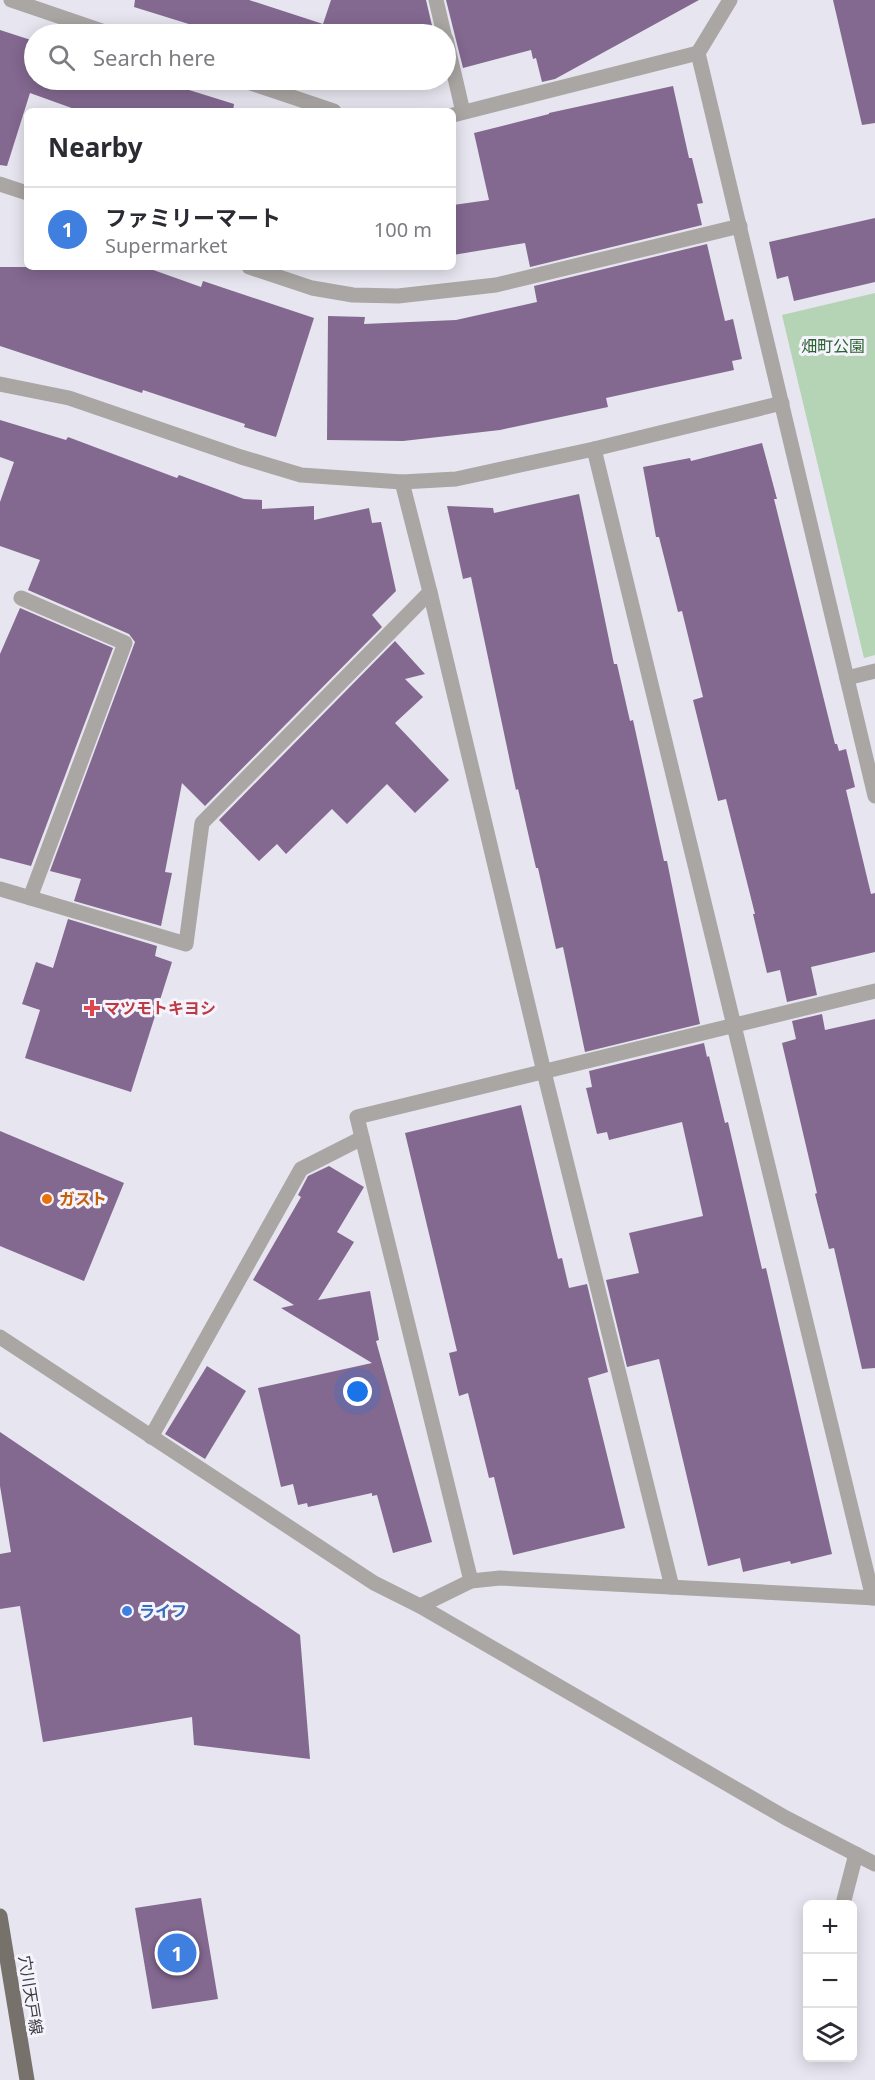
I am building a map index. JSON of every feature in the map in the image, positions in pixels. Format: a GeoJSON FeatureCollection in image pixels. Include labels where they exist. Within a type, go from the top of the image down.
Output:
{"type":"FeatureCollection","features":[{"type":"Feature","properties":{"kind":"main road","name":"穴川天戸線"},"geometry":{"type":"LineString","coordinates":[[0,1916],[27,2080]]}},
{"type":"Feature","properties":{"kind":"street"},"geometry":{"type":"LineString","coordinates":[[11,0],[82,24]]}},
{"type":"Feature","properties":{"kind":"street"},"geometry":{"type":"LineString","coordinates":[[436,0],[442,24]]}},
{"type":"Feature","properties":{"kind":"street"},"geometry":{"type":"LineString","coordinates":[[730,0],[698,53],[875,796]]}},
{"type":"Feature","properties":{"kind":"street"},"geometry":{"type":"LineString","coordinates":[[454,90],[458,113],[698,53]]}},
{"type":"Feature","properties":{"kind":"street"},"geometry":{"type":"LineString","coordinates":[[272,90],[325,108]]}},
{"type":"Feature","properties":{"kind":"street"},"geometry":{"type":"LineString","coordinates":[[0,184],[24,192]]}},
{"type":"Feature","properties":{"kind":"street"},"geometry":{"type":"LineString","coordinates":[[258,270],[312,288],[353,295],[398,296],[496,285],[740,226]]}},
{"type":"Feature","properties":{"kind":"street"},"geometry":{"type":"LineString","coordinates":[[0,384],[69,398],[241,457],[301,475],[402,482],[456,479],[594,449],[782,402]]}},
{"type":"Feature","properties":{"kind":"street"},"geometry":{"type":"LineString","coordinates":[[420,1606],[471,1581],[500,1578],[874,1598],[594,449]]}},
{"type":"Feature","properties":{"kind":"street"},"geometry":{"type":"LineString","coordinates":[[402,482],[544,1072],[672,1587]]}},
{"type":"Feature","properties":{"kind":"street"},"geometry":{"type":"LineString","coordinates":[[0,889],[186,944],[202,823],[430,592]]}},
{"type":"Feature","properties":{"kind":"street"},"geometry":{"type":"LineString","coordinates":[[21,598],[125,643],[30,897]]}},
{"type":"Feature","properties":{"kind":"street"},"geometry":{"type":"LineString","coordinates":[[847,678],[875,671]]}},
{"type":"Feature","properties":{"kind":"street"},"geometry":{"type":"LineString","coordinates":[[471,1581],[357,1117],[875,992]]}},
{"type":"Feature","properties":{"kind":"street"},"geometry":{"type":"LineString","coordinates":[[151,1437],[301,1169],[362,1138]]}},
{"type":"Feature","properties":{"kind":"street"},"geometry":{"type":"LineString","coordinates":[[0,1337],[374,1583],[420,1606],[786,1818],[875,1864]]}},
{"type":"Feature","properties":{"kind":"street"},"geometry":{"type":"LineString","coordinates":[[844,1900],[856,1854]]}},
{"type":"Feature","properties":{"kind":"green space","name":"畑町公園"},"geometry":{"type":"Polygon","coordinates":[[[875,293],[875,655],[864,658],[782,315],[875,293]]]}},
{"type":"Feature","properties":{"kind":"building"},"geometry":{"type":"Polygon","coordinates":[[[135,0],[249,0],[323,24],[189,24],[134,7],[135,0]]]}},
{"type":"Feature","properties":{"kind":"building"},"geometry":{"type":"Polygon","coordinates":[[[331,0],[426,0],[432,24],[323,24],[331,0]]]}},
{"type":"Feature","properties":{"kind":"building"},"geometry":{"type":"Polygon","coordinates":[[[446,0],[699,0],[555,79],[542,82],[536,58],[533,59],[531,50],[463,68],[456,40],[456,24],[452,24],[446,0]]]}},
{"type":"Feature","properties":{"kind":"building"},"geometry":{"type":"Polygon","coordinates":[[[833,0],[875,0],[875,123],[862,125],[833,0]]]}},
{"type":"Feature","properties":{"kind":"building"},"geometry":{"type":"Polygon","coordinates":[[[0,30],[24,38],[24,90],[189,90],[234,104],[233,108],[72,108],[30,93],[7,166],[0,165],[0,30]]]}},
{"type":"Feature","properties":{"kind":"building"},"geometry":{"type":"Polygon","coordinates":[[[673,86],[689,158],[692,158],[703,203],[697,204],[702,225],[530,267],[525,243],[456,254],[456,205],[489,200],[474,133],[549,113],[673,86]]]}},
{"type":"Feature","properties":{"kind":"building"},"geometry":{"type":"Polygon","coordinates":[[[875,218],[875,282],[794,301],[788,276],[777,279],[769,242],[875,218]]]}},
{"type":"Feature","properties":{"kind":"building"},"geometry":{"type":"Polygon","coordinates":[[[707,244],[725,321],[733,319],[742,359],[732,361],[734,370],[606,398],[608,407],[500,430],[403,441],[327,440],[328,316],[365,317],[364,324],[456,320],[537,302],[534,286],[707,244]]]}},
{"type":"Feature","properties":{"kind":"building"},"geometry":{"type":"Polygon","coordinates":[[[0,267],[24,267],[24,270],[153,270],[201,287],[203,281],[314,318],[276,437],[244,427],[245,424],[143,390],[142,393],[0,346],[0,267]]]}},
{"type":"Feature","properties":{"kind":"building"},"geometry":{"type":"Polygon","coordinates":[[[0,420],[66,440],[68,437],[177,478],[179,475],[244,499],[262,500],[262,509],[314,506],[314,520],[369,508],[372,523],[381,522],[396,591],[372,615],[382,627],[205,806],[182,783],[165,872],[172,873],[161,926],[74,901],[81,879],[50,871],[135,642],[129,634],[28,590],[40,560],[0,546],[0,502],[14,462],[0,457],[0,420]]]}},
{"type":"Feature","properties":{"kind":"building"},"geometry":{"type":"Polygon","coordinates":[[[762,443],[835,744],[839,751],[846,749],[855,787],[846,790],[871,894],[875,893],[875,952],[811,967],[817,995],[787,1002],[780,970],[767,973],[753,914],[755,914],[726,799],[718,801],[693,700],[703,697],[682,611],[678,612],[659,537],[656,537],[643,467],[690,458],[691,461],[762,443]]]}},
{"type":"Feature","properties":{"kind":"building"},"geometry":{"type":"Polygon","coordinates":[[[579,494],[614,664],[617,664],[630,721],[633,720],[664,861],[667,861],[700,1024],[585,1052],[563,947],[556,949],[538,868],[536,868],[518,789],[516,790],[471,577],[463,579],[447,506],[493,508],[494,513],[579,494]]]}},
{"type":"Feature","properties":{"kind":"building"},"geometry":{"type":"Polygon","coordinates":[[[20,608],[113,648],[31,866],[0,858],[0,654],[20,608]]]}},
{"type":"Feature","properties":{"kind":"building"},"geometry":{"type":"Polygon","coordinates":[[[395,641],[425,674],[405,679],[423,697],[395,723],[449,780],[415,813],[387,784],[347,824],[332,809],[286,854],[277,844],[259,861],[219,820],[395,641]]]}},
{"type":"Feature","properties":{"kind":"building"},"geometry":{"type":"Polygon","coordinates":[[[68,919],[157,946],[155,956],[172,962],[131,1092],[25,1058],[40,1010],[22,1004],[36,962],[53,968],[68,919]]]}},
{"type":"Feature","properties":{"kind":"building"},"geometry":{"type":"Polygon","coordinates":[[[822,1014],[825,1030],[875,1019],[875,1368],[862,1369],[834,1248],[829,1249],[815,1194],[817,1193],[782,1043],[796,1039],[792,1021],[822,1014]]]}},
{"type":"Feature","properties":{"kind":"building"},"geometry":{"type":"Polygon","coordinates":[[[704,1043],[725,1123],[728,1122],[762,1269],[766,1268],[832,1554],[743,1572],[740,1558],[708,1566],[659,1359],[627,1367],[606,1280],[639,1273],[629,1233],[703,1216],[682,1122],[609,1140],[607,1132],[597,1134],[586,1088],[592,1087],[589,1071],[704,1043]]]}},
{"type":"Feature","properties":{"kind":"building"},"geometry":{"type":"Polygon","coordinates":[[[521,1105],[558,1259],[562,1258],[569,1288],[587,1284],[608,1372],[588,1378],[625,1528],[513,1555],[494,1477],[489,1478],[468,1393],[459,1396],[449,1353],[457,1351],[405,1133],[521,1105]]]}},
{"type":"Feature","properties":{"kind":"building"},"geometry":{"type":"Polygon","coordinates":[[[0,1131],[124,1183],[84,1281],[0,1246],[0,1131]]]}},
{"type":"Feature","properties":{"kind":"building"},"geometry":{"type":"Polygon","coordinates":[[[329,1166],[364,1187],[337,1232],[354,1242],[318,1300],[370,1291],[379,1340],[376,1341],[432,1542],[393,1553],[377,1495],[372,1496],[372,1493],[308,1507],[307,1503],[298,1505],[293,1484],[281,1487],[258,1388],[372,1363],[281,1308],[294,1305],[253,1280],[301,1197],[298,1195],[308,1176],[329,1166]]]}},
{"type":"Feature","properties":{"kind":"building"},"geometry":{"type":"Polygon","coordinates":[[[207,1366],[246,1391],[205,1459],[165,1434],[207,1366]]]}},
{"type":"Feature","properties":{"kind":"building"},"geometry":{"type":"Polygon","coordinates":[[[0,1432],[300,1635],[310,1759],[194,1745],[192,1717],[43,1742],[20,1606],[0,1609],[0,1554],[11,1552],[0,1486],[0,1432]]]}},
{"type":"Feature","properties":{"kind":"building"},"geometry":{"type":"Polygon","coordinates":[[[201,1898],[218,1999],[152,2009],[135,1908],[201,1898]]]}},
{"type":"Feature","properties":{"kind":"place","name":"マツモトキヨシ"},"geometry":{"type":"Point","coordinates":[92,1008]}},
{"type":"Feature","properties":{"kind":"place","name":"ガスト"},"geometry":{"type":"Point","coordinates":[47,1199]}},
{"type":"Feature","properties":{"kind":"place","name":"ライフ"},"geometry":{"type":"Point","coordinates":[127,1611]}},
{"type":"Feature","properties":{"kind":"place","name":"ファミリーマート"},"geometry":{"type":"Point","coordinates":[177,1953]}}]}
